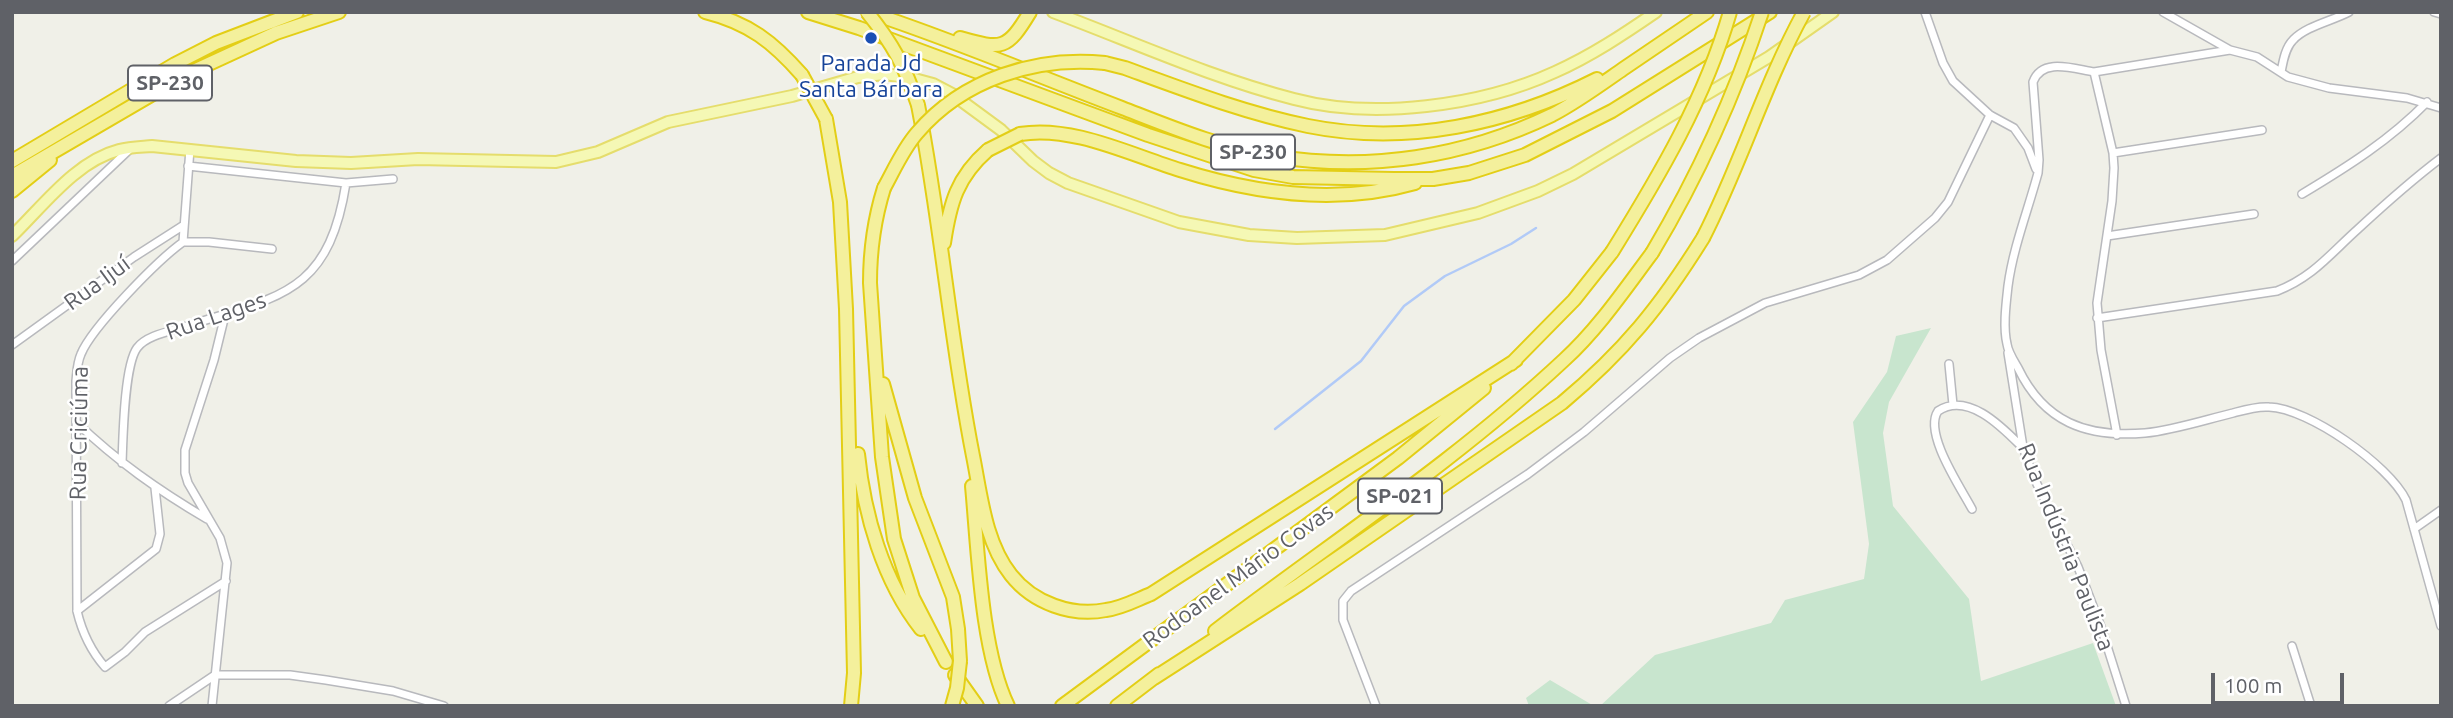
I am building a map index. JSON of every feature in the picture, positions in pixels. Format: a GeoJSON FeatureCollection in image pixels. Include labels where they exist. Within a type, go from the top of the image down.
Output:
{"type":"FeatureCollection","features":[{"type":"Feature","properties":{"kind":"highway","name":"SP-230"},"geometry":{"type":"LineString","coordinates":[[12,161],[175,64],[216,43],[297,12]]}},
{"type":"Feature","properties":{"kind":"highway","name":"SP-230"},"geometry":{"type":"LineString","coordinates":[[12,176],[76,137],[224,56],[276,33],[338,12]]}},
{"type":"Feature","properties":{"kind":"highway"},"geometry":{"type":"LineString","coordinates":[[705,12],[746,26],[767,39],[802,75],[826,119],[839,202],[849,371],[854,673],[851,706]]}},
{"type":"Feature","properties":{"kind":"highway","name":"SP-230"},"geometry":{"type":"LineString","coordinates":[[808,12],[876,34],[1148,135],[1254,170],[1293,177],[1333,179],[1433,178],[1469,173],[1525,155],[1612,111],[1770,12]]}},
{"type":"Feature","properties":{"kind":"highway"},"geometry":{"type":"LineString","coordinates":[[872,13],[995,46],[1010,42],[1030,12]]}},
{"type":"Feature","properties":{"kind":"highway","name":"SP-230"},"geometry":{"type":"LineString","coordinates":[[872,13],[1188,133],[1272,156],[1323,162],[1368,163],[1453,151],[1489,141],[1554,114],[1707,12]]}},
{"type":"Feature","properties":{"kind":"highway","name":"Rodoanel Mário Covas"},"geometry":{"type":"LineString","coordinates":[[1062,706],[1398,458],[1516,360],[1573,300],[1612,252],[1651,189],[1700,92],[1730,12]]}},
{"type":"Feature","properties":{"kind":"highway","name":"Rodoanel Mário Covas"},"geometry":{"type":"LineString","coordinates":[[1117,706],[1447,459],[1566,359],[1652,253],[1681,205],[1726,110],[1762,12]]}},
{"type":"Feature","properties":{"kind":"highway"},"geometry":{"type":"LineString","coordinates":[[1154,678],[1290,591],[1562,403],[1602,370],[1639,330],[1672,288],[1703,238],[1737,167],[1782,52],[1804,12]]}},
{"type":"Feature","properties":{"kind":"highway"},"geometry":{"type":"LineString","coordinates":[[872,13],[905,67],[918,105],[964,411],[989,642],[996,674],[1008,706]]}},
{"type":"Feature","properties":{"kind":"highway"},"geometry":{"type":"LineString","coordinates":[[946,662],[913,598],[894,539],[882,457],[870,248],[874,219],[884,188],[916,133],[943,107],[977,85],[1005,73],[1070,62],[1105,63],[1267,116],[1311,127],[1381,134],[1434,131],[1500,117],[1570,93],[1638,59]]}},
{"type":"Feature","properties":{"kind":"highway"},"geometry":{"type":"LineString","coordinates":[[942,261],[950,207],[959,183],[972,164],[988,150],[1020,134],[1058,133],[1192,174],[1239,186],[1284,193],[1345,195],[1388,191],[1433,178]]}},
{"type":"Feature","properties":{"kind":"highway"},"geometry":{"type":"LineString","coordinates":[[12,191],[76,137]]}},
{"type":"Feature","properties":{"kind":"highway"},"geometry":{"type":"LineString","coordinates":[[874,350],[915,498],[953,597],[960,661],[952,706]]}},
{"type":"Feature","properties":{"kind":"highway"},"geometry":{"type":"LineString","coordinates":[[964,411],[992,543],[1012,576],[1039,600],[1058,607],[1105,611],[1151,594],[1186,573],[1295,500],[1516,360]]}},
{"type":"Feature","properties":{"kind":"highway"},"geometry":{"type":"LineString","coordinates":[[849,371],[859,469],[874,534],[901,600],[977,706]]}},
{"type":"Feature","properties":{"kind":"main road"},"geometry":{"type":"LineString","coordinates":[[1056,13],[1212,72],[1296,100],[1334,107],[1376,109],[1466,99],[1528,83],[1587,56],[1656,12]]}},
{"type":"Feature","properties":{"kind":"main road"},"geometry":{"type":"LineString","coordinates":[[12,236],[83,168],[106,154],[131,147],[190,149],[296,161],[351,163],[418,159],[556,162],[598,152],[668,122],[792,96],[858,77],[884,74],[933,84],[952,94],[1001,130],[1033,161],[1059,178],[1179,222],[1249,235],[1297,238],[1385,235],[1478,213],[1538,191],[1584,167],[1769,57],[1833,12]]}},
{"type":"Feature","properties":{"kind":"street"},"geometry":{"type":"LineString","coordinates":[[1925,12],[1943,63],[1953,81],[1990,116],[2014,128],[2022,138],[2038,173]]}},
{"type":"Feature","properties":{"kind":"street"},"geometry":{"type":"LineString","coordinates":[[2163,12],[2230,50],[2257,57],[2288,78],[2329,88],[2427,102],[2441,107]]}},
{"type":"Feature","properties":{"kind":"street"},"geometry":{"type":"LineString","coordinates":[[2280,72],[2292,40],[2350,12]]}},
{"type":"Feature","properties":{"kind":"street"},"geometry":{"type":"LineString","coordinates":[[2434,12],[2441,13]]}},
{"type":"Feature","properties":{"kind":"street"},"geometry":{"type":"LineString","coordinates":[[2117,435],[2097,318],[2112,201],[2113,153],[2094,72],[2230,50]]}},
{"type":"Feature","properties":{"kind":"street","name":"Rua Indústria Paulista"},"geometry":{"type":"LineString","coordinates":[[2094,72],[2050,66],[2040,70],[2035,76],[2038,173],[2008,284],[2007,345],[2023,447],[2033,476],[2078,567],[2101,627],[2126,706]]}},
{"type":"Feature","properties":{"kind":"street"},"geometry":{"type":"LineString","coordinates":[[2302,194],[2374,148],[2427,102]]}},
{"type":"Feature","properties":{"kind":"street"},"geometry":{"type":"LineString","coordinates":[[1376,706],[1343,620],[1343,601],[1351,591],[1528,474],[1584,432],[1670,358],[1699,338],[1765,303],[1859,275],[1887,260],[1916,236],[1948,202],[1990,116]]}},
{"type":"Feature","properties":{"kind":"street"},"geometry":{"type":"LineString","coordinates":[[2113,153],[2262,130]]}},
{"type":"Feature","properties":{"kind":"street"},"geometry":{"type":"LineString","coordinates":[[12,261],[131,147]]}},
{"type":"Feature","properties":{"kind":"street"},"geometry":{"type":"LineString","coordinates":[[190,149],[183,242],[272,249]]}},
{"type":"Feature","properties":{"kind":"street"},"geometry":{"type":"LineString","coordinates":[[2097,318],[2277,291],[2291,286],[2311,273],[2386,203],[2441,158]]}},
{"type":"Feature","properties":{"kind":"street"},"geometry":{"type":"LineString","coordinates":[[295,178],[296,161]]}},
{"type":"Feature","properties":{"kind":"street"},"geometry":{"type":"LineString","coordinates":[[188,166],[346,183],[393,179]]}},
{"type":"Feature","properties":{"kind":"street","name":"Rua Lages"},"geometry":{"type":"LineString","coordinates":[[121,464],[129,374],[136,349],[158,335],[225,315],[289,290],[309,274],[334,235],[346,183]]}},
{"type":"Feature","properties":{"kind":"street"},"geometry":{"type":"LineString","coordinates":[[2107,236],[2254,214]]}},
{"type":"Feature","properties":{"kind":"street","name":"Rua Ijuí"},"geometry":{"type":"LineString","coordinates":[[12,345],[134,257],[184,225]]}},
{"type":"Feature","properties":{"kind":"street","name":"Rua Criciúma"},"geometry":{"type":"LineString","coordinates":[[183,242],[145,277],[100,325],[84,347],[77,372],[77,611],[93,652],[106,667],[145,632],[226,581]]}},
{"type":"Feature","properties":{"kind":"street"},"geometry":{"type":"LineString","coordinates":[[212,706],[226,581],[225,552],[220,538],[188,483],[184,461],[225,315]]}},
{"type":"Feature","properties":{"kind":"street"},"geometry":{"type":"LineString","coordinates":[[2007,345],[2036,398],[2058,418],[2077,427],[2117,435],[2148,433],[2259,408],[2280,408],[2294,411],[2331,432],[2392,478],[2406,500],[2441,626]]}},
{"type":"Feature","properties":{"kind":"street"},"geometry":{"type":"LineString","coordinates":[[1949,364],[1953,405]]}},
{"type":"Feature","properties":{"kind":"street"},"geometry":{"type":"LineString","coordinates":[[1972,509],[1945,458],[1934,423],[1938,411],[1953,405],[1976,410],[2023,447]]}},
{"type":"Feature","properties":{"kind":"street"},"geometry":{"type":"LineString","coordinates":[[76,422],[121,464],[209,521]]}},
{"type":"Feature","properties":{"kind":"street"},"geometry":{"type":"LineString","coordinates":[[77,611],[156,549],[160,534],[155,488]]}},
{"type":"Feature","properties":{"kind":"street"},"geometry":{"type":"LineString","coordinates":[[2414,529],[2441,510]]}},
{"type":"Feature","properties":{"kind":"street"},"geometry":{"type":"LineString","coordinates":[[2292,646],[2311,706]]}},
{"type":"Feature","properties":{"kind":"street"},"geometry":{"type":"LineString","coordinates":[[169,706],[215,675],[290,676],[326,680],[393,691],[444,706]]}},
{"type":"Feature","properties":{"kind":"green space"},"geometry":{"type":"Polygon","coordinates":[[[1931,328],[1889,402],[1883,433],[1893,506],[1969,599],[1981,681],[2093,643],[2116,706],[1600,706],[1655,655],[1771,623],[1785,600],[1864,579],[1869,544],[1853,422],[1887,372],[1896,336],[1931,328]]]}},
{"type":"Feature","properties":{"kind":"green space"},"geometry":{"type":"Polygon","coordinates":[[[1550,680],[1594,706],[1529,706],[1526,698],[1550,680]]]}},
{"type":"Feature","properties":{"kind":"waterway"},"geometry":{"type":"LineString","coordinates":[[1275,429],[1361,361],[1404,306],[1445,276],[1511,244],[1536,228]]}},
{"type":"Feature","properties":{"kind":"place","name":"Parada Jd Santa Bárbara"},"geometry":{"type":"Point","coordinates":[871,38]}}]}
